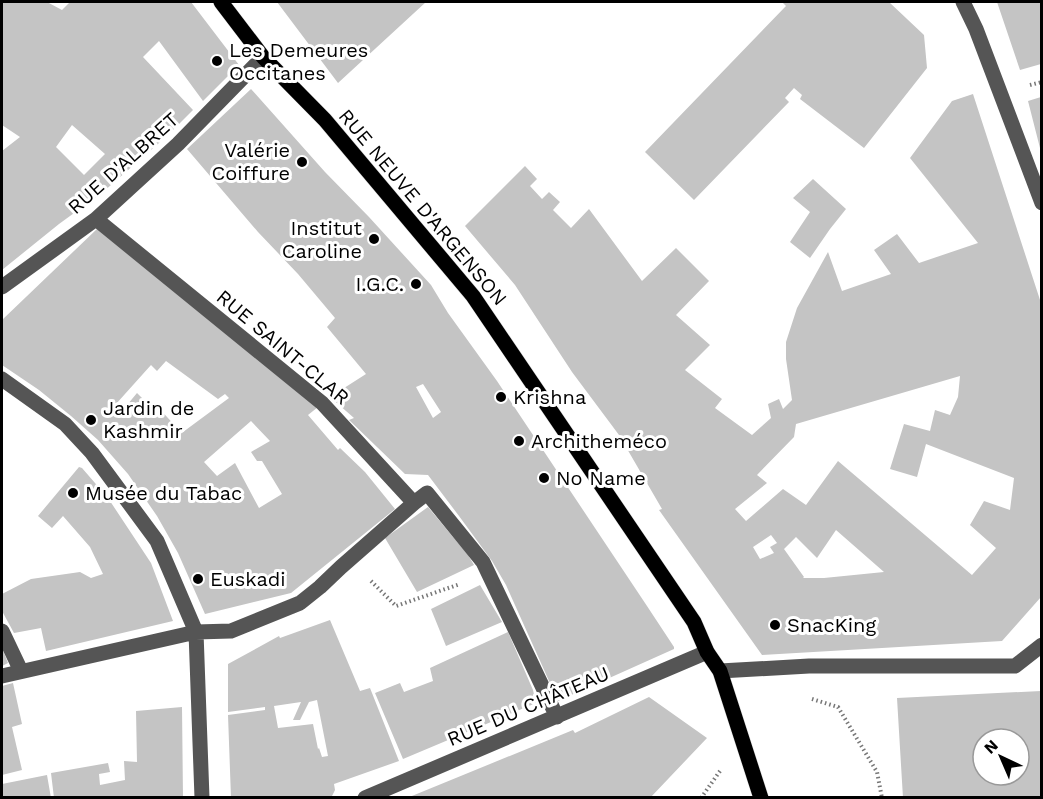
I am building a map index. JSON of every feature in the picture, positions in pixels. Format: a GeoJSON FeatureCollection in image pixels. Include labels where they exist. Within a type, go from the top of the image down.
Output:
{"type":"FeatureCollection","features":[{"type":"Feature","properties":{"kind":"main road","name":"RUE NEUVE D'ARGENSON"},"geometry":{"type":"LineString","coordinates":[[221,2],[263,57],[325,120],[473,296],[694,622],[707,651],[720,671],[761,798]]}},
{"type":"Feature","properties":{"kind":"street"},"geometry":{"type":"LineString","coordinates":[[963,2],[976,29],[1041,203]]}},
{"type":"Feature","properties":{"kind":"street","name":"RUE D'ALBRET"},"geometry":{"type":"LineString","coordinates":[[2,287],[96,219],[178,144],[263,57]]}},
{"type":"Feature","properties":{"kind":"street","name":"RUE SAINT-CLAR"},"geometry":{"type":"LineString","coordinates":[[96,219],[322,403],[414,503]]}},
{"type":"Feature","properties":{"kind":"street"},"geometry":{"type":"LineString","coordinates":[[2,381],[65,424],[92,453],[157,541],[196,632],[202,798]]}},
{"type":"Feature","properties":{"kind":"street"},"geometry":{"type":"LineString","coordinates":[[2,676],[196,632],[231,631],[300,603],[427,494],[483,562],[557,717]]}},
{"type":"Feature","properties":{"kind":"street"},"geometry":{"type":"LineString","coordinates":[[2,631],[21,671]]}},
{"type":"Feature","properties":{"kind":"street"},"geometry":{"type":"LineString","coordinates":[[720,671],[809,666],[1015,666],[1041,645]]}},
{"type":"Feature","properties":{"kind":"street","name":"RUE DU CHÂTEAU"},"geometry":{"type":"LineString","coordinates":[[364,798],[707,651]]}},
{"type":"Feature","properties":{"kind":"path"},"geometry":{"type":"LineString","coordinates":[[349,560],[396,606],[489,574]]}},
{"type":"Feature","properties":{"kind":"path"},"geometry":{"type":"LineString","coordinates":[[778,668],[800,696],[838,707],[878,772],[882,798]]}},
{"type":"Feature","properties":{"kind":"building"},"geometry":{"type":"Polygon","coordinates":[[[2,2],[47,2],[62,10],[70,2],[191,2],[239,65],[203,101],[159,41],[143,57],[193,110],[103,192],[2,270],[2,151],[20,137],[2,125],[2,2]],[[72,125],[56,147],[84,175],[105,154],[72,125]]]}},
{"type":"Feature","properties":{"kind":"building"},"geometry":{"type":"Polygon","coordinates":[[[277,2],[426,2],[338,83],[277,2]]]}},
{"type":"Feature","properties":{"kind":"building"},"geometry":{"type":"Polygon","coordinates":[[[782,2],[889,2],[924,35],[927,68],[864,148],[800,99],[802,95],[794,88],[785,98],[789,102],[694,200],[645,152],[786,6],[782,2]]]}},
{"type":"Feature","properties":{"kind":"building"},"geometry":{"type":"Polygon","coordinates":[[[997,2],[1041,2],[1041,64],[1020,70],[997,2]]]}},
{"type":"Feature","properties":{"kind":"building"},"geometry":{"type":"Polygon","coordinates":[[[251,89],[431,285],[674,649],[558,701],[506,585],[492,561],[459,516],[428,475],[405,474],[349,420],[354,418],[330,397],[366,374],[327,327],[335,318],[187,149],[251,89]],[[423,384],[416,387],[433,418],[441,412],[423,384]]]}},
{"type":"Feature","properties":{"kind":"building"},"geometry":{"type":"Polygon","coordinates":[[[973,94],[1041,303],[1041,597],[1002,641],[762,655],[659,510],[662,509],[619,435],[572,372],[515,285],[465,226],[525,166],[537,179],[530,186],[542,199],[549,192],[560,202],[553,210],[571,228],[589,209],[642,281],[676,248],[709,281],[676,315],[710,345],[685,370],[722,399],[715,408],[752,435],[771,418],[768,404],[779,399],[783,409],[792,400],[786,342],[797,308],[828,252],[842,291],[891,274],[874,250],[897,234],[919,263],[978,243],[910,158],[952,101],[973,94]],[[960,376],[796,424],[794,437],[757,475],[767,483],[735,509],[746,521],[783,489],[806,505],[838,461],[972,575],[996,548],[970,525],[984,501],[1010,510],[1014,478],[926,444],[917,477],[890,469],[904,424],[930,431],[935,410],[950,415],[958,397],[960,376]],[[836,530],[817,558],[796,537],[784,549],[803,578],[884,572],[836,530]],[[771,535],[753,547],[760,559],[774,553],[770,547],[777,543],[771,535]]]}},
{"type":"Feature","properties":{"kind":"building"},"geometry":{"type":"Polygon","coordinates":[[[1041,97],[1041,152],[1028,101],[1041,97]]]}},
{"type":"Feature","properties":{"kind":"building"},"geometry":{"type":"Polygon","coordinates":[[[813,179],[846,209],[810,258],[790,242],[810,212],[793,198],[813,179]]]}},
{"type":"Feature","properties":{"kind":"building"},"geometry":{"type":"Polygon","coordinates":[[[98,228],[318,407],[308,415],[338,450],[340,448],[365,472],[395,509],[291,593],[205,614],[178,553],[157,516],[128,474],[98,440],[71,416],[39,390],[2,365],[2,320],[98,228]],[[166,361],[157,371],[151,365],[116,404],[122,411],[137,393],[153,409],[157,406],[178,429],[174,431],[179,435],[229,398],[225,394],[218,399],[166,361]],[[251,421],[204,462],[217,476],[235,463],[259,508],[282,494],[262,461],[257,461],[251,452],[270,441],[251,421]]]}},
{"type":"Feature","properties":{"kind":"building"},"geometry":{"type":"Polygon","coordinates":[[[79,467],[108,498],[151,563],[173,621],[46,651],[41,628],[14,633],[2,611],[2,594],[31,579],[80,572],[91,578],[103,574],[90,547],[63,516],[52,528],[38,516],[79,467]]]}},
{"type":"Feature","properties":{"kind":"building"},"geometry":{"type":"Polygon","coordinates":[[[428,507],[474,565],[417,592],[385,538],[428,507]]]}},
{"type":"Feature","properties":{"kind":"building"},"geometry":{"type":"Polygon","coordinates":[[[480,585],[502,622],[446,646],[431,609],[480,585]]]}},
{"type":"Feature","properties":{"kind":"building"},"geometry":{"type":"Polygon","coordinates":[[[330,620],[360,691],[370,688],[399,761],[334,784],[335,790],[332,796],[326,796],[326,798],[231,798],[228,715],[265,710],[265,707],[228,712],[228,664],[279,636],[280,638],[330,620]],[[317,700],[309,702],[300,720],[293,720],[301,702],[274,706],[278,728],[313,724],[318,749],[322,757],[328,756],[317,700]]]}},
{"type":"Feature","properties":{"kind":"building"},"geometry":{"type":"Polygon","coordinates":[[[508,632],[533,690],[536,703],[403,759],[375,693],[400,683],[404,692],[433,681],[430,668],[508,632]]]}},
{"type":"Feature","properties":{"kind":"building"},"geometry":{"type":"Polygon","coordinates":[[[2,648],[8,663],[2,666],[2,648]]]}},
{"type":"Feature","properties":{"kind":"building"},"geometry":{"type":"Polygon","coordinates":[[[13,683],[22,724],[12,727],[22,770],[2,775],[2,686],[13,683]]]}},
{"type":"Feature","properties":{"kind":"building"},"geometry":{"type":"Polygon","coordinates":[[[1041,691],[1041,798],[903,798],[897,698],[1041,691]]]}},
{"type":"Feature","properties":{"kind":"building"},"geometry":{"type":"Polygon","coordinates":[[[649,697],[707,738],[650,798],[407,798],[573,730],[575,733],[649,697]]]}},
{"type":"Feature","properties":{"kind":"building"},"geometry":{"type":"Polygon","coordinates":[[[182,707],[183,798],[54,798],[51,773],[108,763],[110,772],[99,774],[100,785],[125,780],[124,761],[137,762],[136,711],[182,707]]]}},
{"type":"Feature","properties":{"kind":"building"},"geometry":{"type":"Polygon","coordinates":[[[47,775],[51,798],[2,798],[2,784],[47,775]]]}},
{"type":"Feature","properties":{"kind":"place","name":"Les Demeures Occitanes"},"geometry":{"type":"Point","coordinates":[217,61]}},
{"type":"Feature","properties":{"kind":"place","name":"Valérie Coiffure"},"geometry":{"type":"Point","coordinates":[302,162]}},
{"type":"Feature","properties":{"kind":"place","name":"Institut Caroline"},"geometry":{"type":"Point","coordinates":[374,239]}},
{"type":"Feature","properties":{"kind":"place","name":"I.G.C."},"geometry":{"type":"Point","coordinates":[416,284]}},
{"type":"Feature","properties":{"kind":"place","name":"Krishna"},"geometry":{"type":"Point","coordinates":[501,397]}},
{"type":"Feature","properties":{"kind":"place","name":"Jardin de Kashmir"},"geometry":{"type":"Point","coordinates":[91,420]}},
{"type":"Feature","properties":{"kind":"place","name":"Architheméco"},"geometry":{"type":"Point","coordinates":[519,441]}},
{"type":"Feature","properties":{"kind":"place","name":"No Name"},"geometry":{"type":"Point","coordinates":[544,478]}},
{"type":"Feature","properties":{"kind":"place","name":"Musée du Tabac"},"geometry":{"type":"Point","coordinates":[73,493]}},
{"type":"Feature","properties":{"kind":"place","name":"Euskadi"},"geometry":{"type":"Point","coordinates":[198,579]}},
{"type":"Feature","properties":{"kind":"place","name":"SnacKing"},"geometry":{"type":"Point","coordinates":[775,625]}}]}
